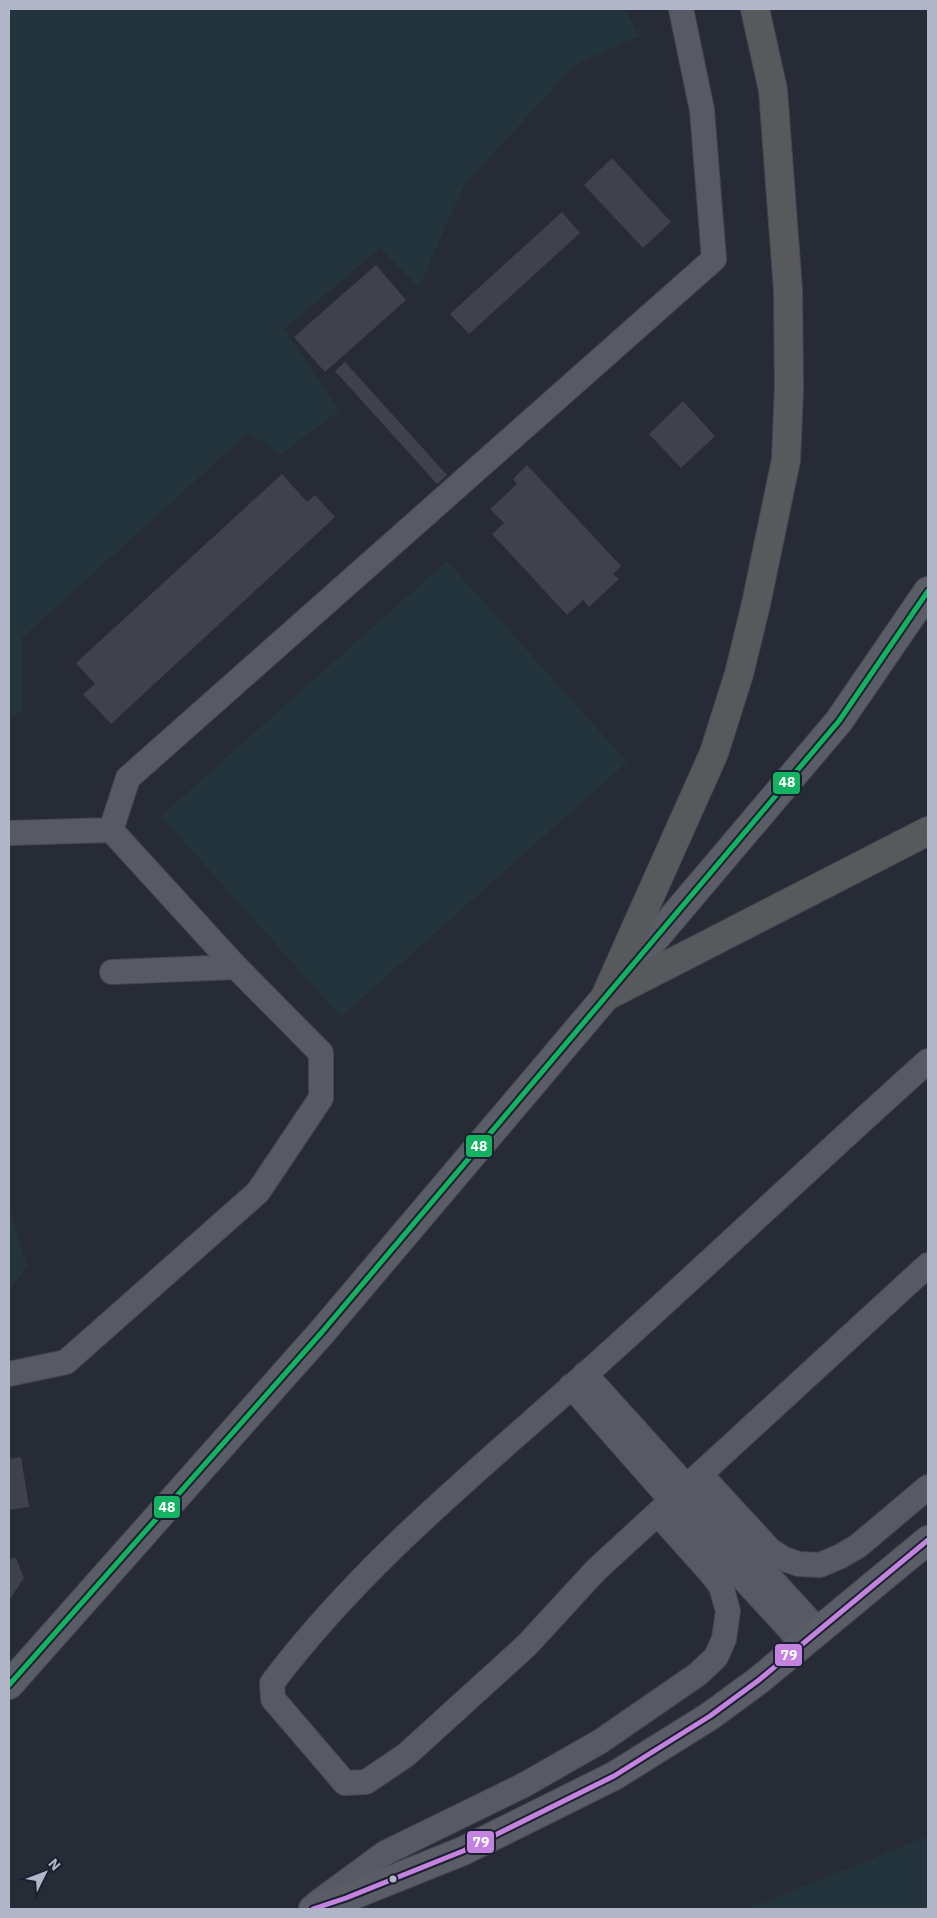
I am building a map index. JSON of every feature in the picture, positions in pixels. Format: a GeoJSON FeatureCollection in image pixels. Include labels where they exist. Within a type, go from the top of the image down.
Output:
{"type":"FeatureCollection","features":[{"type":"Feature","properties":{"kind":"highway"},"geometry":{"type":"LineString","coordinates":[[605,997],[714,753],[739,674],[756,604],[786,460],[789,388],[787,280],[773,90],[755,9]]}},
{"type":"Feature","properties":{"kind":"highway"},"geometry":{"type":"LineString","coordinates":[[605,997],[928,831]]}},
{"type":"Feature","properties":{"kind":"main road"},"geometry":{"type":"LineString","coordinates":[[9,1685],[322,1332],[839,721],[928,591]]}},
{"type":"Feature","properties":{"kind":"main road"},"geometry":{"type":"LineString","coordinates":[[311,1909],[346,1898],[463,1851],[614,1776],[710,1716],[758,1680],[928,1540]]}},
{"type":"Feature","properties":{"kind":"street"},"geometry":{"type":"LineString","coordinates":[[110,830],[128,778],[714,259],[702,110],[681,9]]}},
{"type":"Feature","properties":{"kind":"street"},"geometry":{"type":"LineString","coordinates":[[9,833],[110,830],[236,967],[321,1053],[320,1098],[258,1192],[66,1362],[9,1374]]}},
{"type":"Feature","properties":{"kind":"street"},"geometry":{"type":"LineString","coordinates":[[112,972],[236,967]]}},
{"type":"Feature","properties":{"kind":"street"},"geometry":{"type":"LineString","coordinates":[[928,1061],[578,1380],[436,1506],[377,1563],[282,1668],[272,1682],[273,1699],[345,1784],[366,1782],[406,1755],[527,1645],[596,1570],[928,1265]]}},
{"type":"Feature","properties":{"kind":"street"},"geometry":{"type":"LineString","coordinates":[[578,1380],[679,1494],[811,1637]]}},
{"type":"Feature","properties":{"kind":"street"},"geometry":{"type":"LineString","coordinates":[[679,1494],[784,1559],[799,1564],[820,1565],[858,1546],[928,1487]]}},
{"type":"Feature","properties":{"kind":"street"},"geometry":{"type":"LineString","coordinates":[[311,1909],[385,1853],[524,1785],[602,1741],[698,1674],[716,1657],[724,1639],[728,1611],[721,1586],[710,1572],[679,1494]]}},
{"type":"Feature","properties":{"kind":"shaded area"},"geometry":{"type":"Polygon","coordinates":[[[9,9],[625,9],[639,36],[575,65],[464,185],[419,287],[380,248],[284,329],[339,411],[281,454],[248,433],[22,638],[23,709],[9,720],[9,9]]]}},
{"type":"Feature","properties":{"kind":"shaded area"},"geometry":{"type":"Polygon","coordinates":[[[447,561],[627,762],[341,1017],[161,816],[447,561]]]}},
{"type":"Feature","properties":{"kind":"shaded area"},"geometry":{"type":"Polygon","coordinates":[[[9,1208],[28,1266],[9,1290],[9,1208]]]}},
{"type":"Feature","properties":{"kind":"shaded area"},"geometry":{"type":"Polygon","coordinates":[[[928,1836],[928,1909],[747,1909],[916,1841],[928,1836]]]}},
{"type":"Feature","properties":{"kind":"building"},"geometry":{"type":"Polygon","coordinates":[[[612,158],[671,222],[643,248],[584,185],[612,158]]]}},
{"type":"Feature","properties":{"kind":"building"},"geometry":{"type":"Polygon","coordinates":[[[562,212],[580,233],[469,334],[450,314],[562,212]]]}},
{"type":"Feature","properties":{"kind":"building"},"geometry":{"type":"Polygon","coordinates":[[[376,265],[406,300],[325,372],[294,337],[376,265]]]}},
{"type":"Feature","properties":{"kind":"building"},"geometry":{"type":"Polygon","coordinates":[[[345,362],[447,475],[437,484],[335,371],[345,362]]]}},
{"type":"Feature","properties":{"kind":"building"},"geometry":{"type":"Polygon","coordinates":[[[683,401],[715,436],[681,468],[649,434],[683,401]]]}},
{"type":"Feature","properties":{"kind":"building"},"geometry":{"type":"Polygon","coordinates":[[[527,465],[621,566],[613,574],[619,579],[589,607],[583,600],[567,615],[492,534],[504,523],[490,509],[517,484],[513,479],[527,465]]]}},
{"type":"Feature","properties":{"kind":"building"},"geometry":{"type":"Polygon","coordinates":[[[282,474],[307,502],[315,495],[335,517],[111,724],[83,694],[95,684],[76,663],[282,474]]]}},
{"type":"Feature","properties":{"kind":"building"},"geometry":{"type":"Polygon","coordinates":[[[21,1457],[29,1507],[9,1510],[9,1459],[21,1457]]]}},
{"type":"Feature","properties":{"kind":"building"},"geometry":{"type":"Polygon","coordinates":[[[16,1558],[24,1578],[9,1600],[9,1559],[16,1558]]]}},
{"type":"Feature","properties":{"kind":"transit line","name":"48"},"geometry":{"type":"LineString","coordinates":[[9,1685],[322,1332],[839,721],[928,591]]}},
{"type":"Feature","properties":{"kind":"transit line","name":"79"},"geometry":{"type":"LineString","coordinates":[[313,1909],[346,1898],[463,1851],[614,1776],[710,1716],[759,1680],[928,1540]]}}]}
